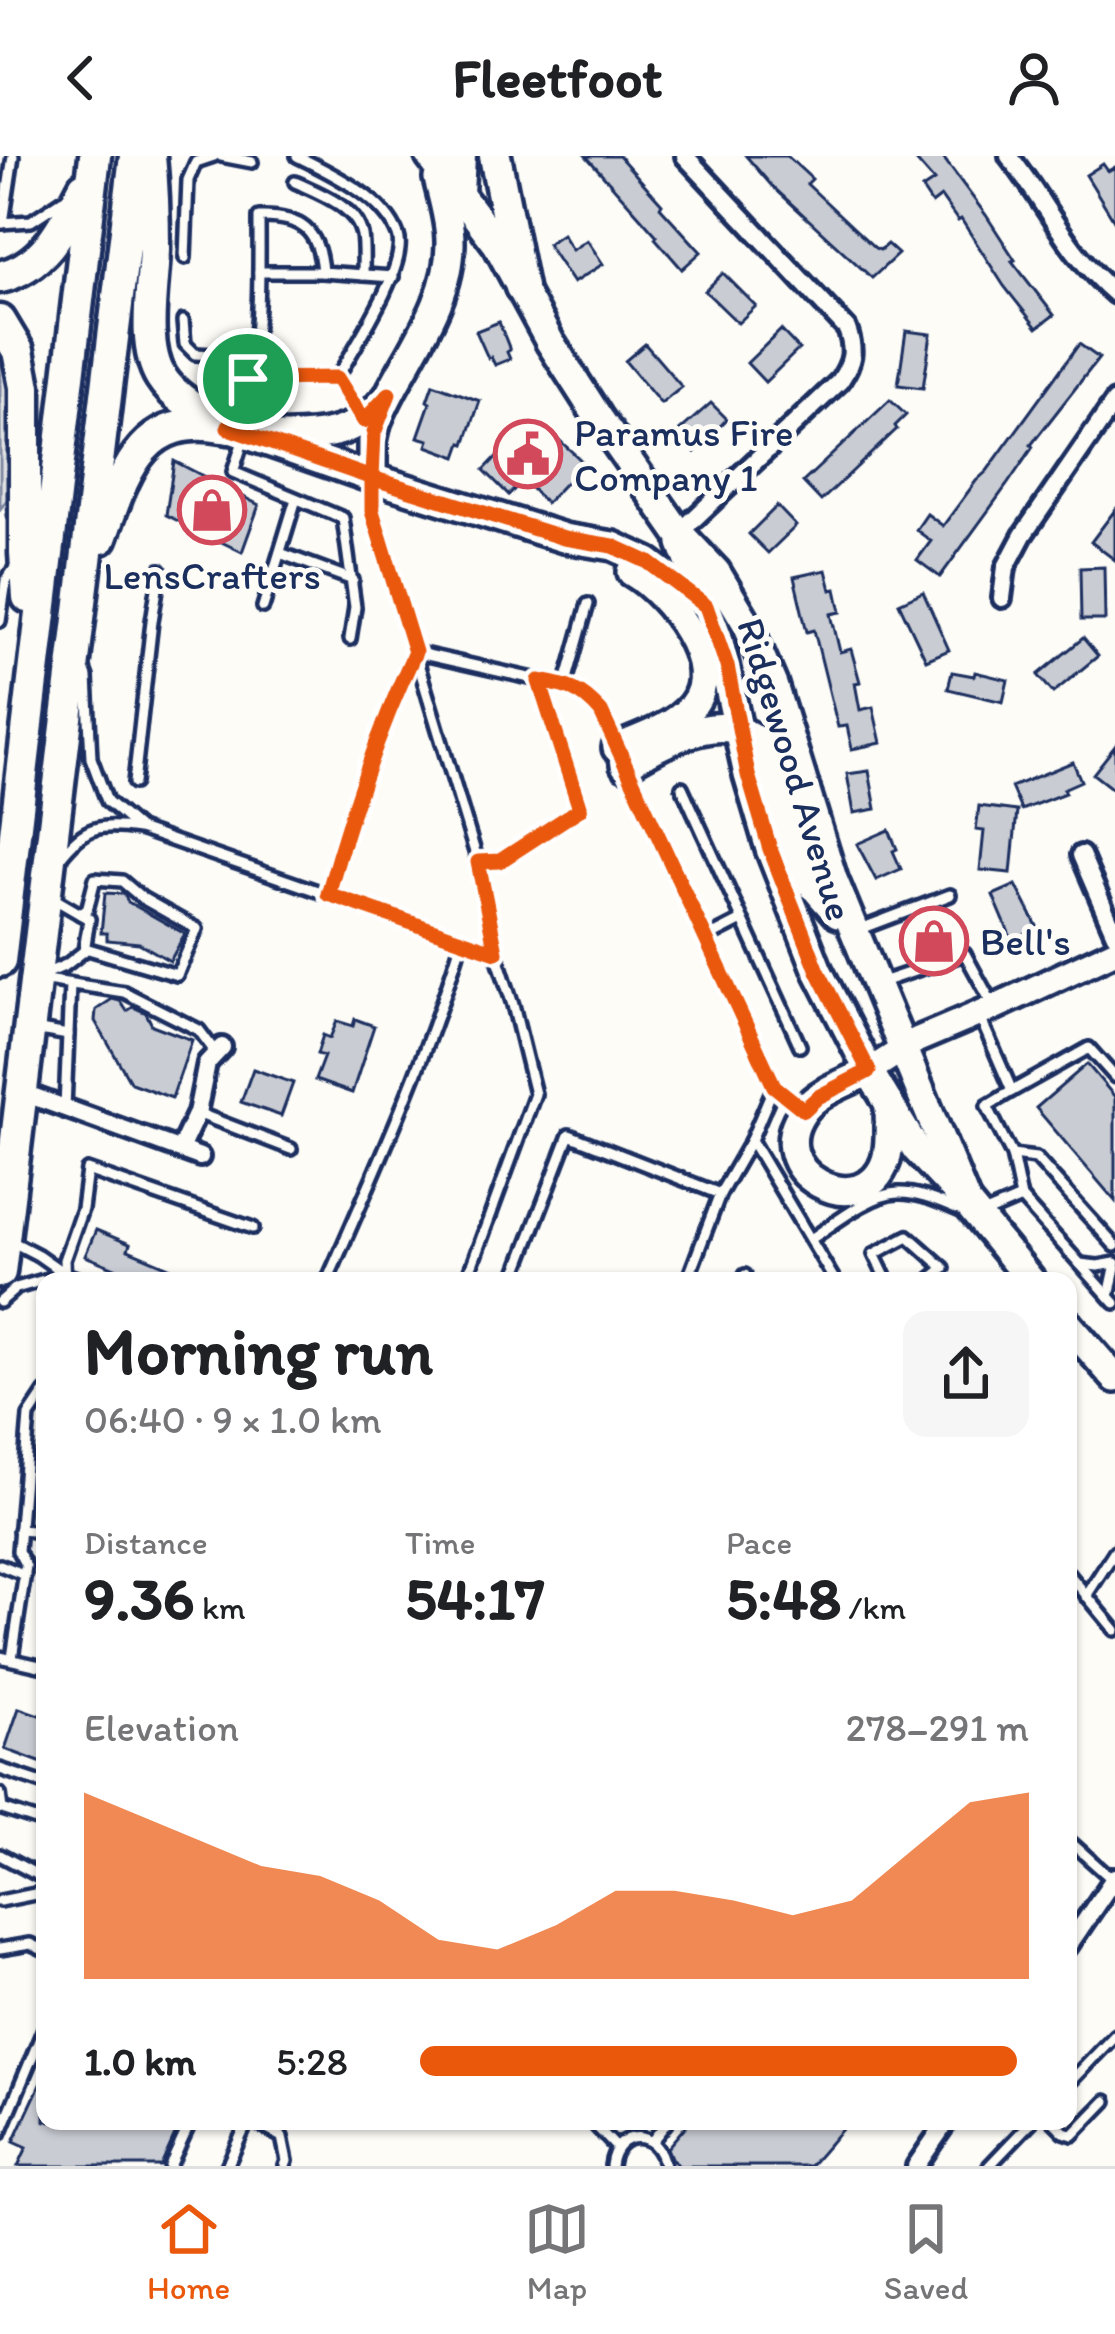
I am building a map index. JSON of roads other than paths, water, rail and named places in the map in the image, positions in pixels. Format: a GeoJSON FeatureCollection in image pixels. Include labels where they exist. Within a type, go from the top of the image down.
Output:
{"type":"FeatureCollection","features":[{"type":"Feature","properties":{"kind":"highway"},"geometry":{"type":"LineString","coordinates":[[0,1271],[135,156]]}},
{"type":"Feature","properties":{"kind":"highway"},"geometry":{"type":"LineString","coordinates":[[150,156],[154,361],[176,395],[242,433]]}},
{"type":"Feature","properties":{"kind":"highway"},"geometry":{"type":"LineString","coordinates":[[495,156],[521,287]]}},
{"type":"Feature","properties":{"kind":"highway"},"geometry":{"type":"LineString","coordinates":[[0,277],[15,274],[38,259],[58,233],[94,164]]}},
{"type":"Feature","properties":{"kind":"highway"},"geometry":{"type":"LineString","coordinates":[[0,961],[14,781],[33,668],[94,164]]}},
{"type":"Feature","properties":{"kind":"highway"},"geometry":{"type":"LineString","coordinates":[[0,321],[18,350],[25,387],[25,554],[33,668]]}},
{"type":"Feature","properties":{"kind":"highway"},"geometry":{"type":"LineString","coordinates":[[84,583],[140,449],[170,429],[208,424],[242,433]]}},
{"type":"Feature","properties":{"kind":"main road","name":"Ridgewood Avenue"},"geometry":{"type":"LineString","coordinates":[[408,156],[447,171],[496,244],[578,388],[679,533],[716,572],[760,653],[853,932],[972,1209]]}},
{"type":"Feature","properties":{"kind":"main road"},"geometry":{"type":"LineString","coordinates":[[372,478],[374,433],[436,303],[448,265],[447,171]]}},
{"type":"Feature","properties":{"kind":"main road"},"geometry":{"type":"LineString","coordinates":[[242,433],[321,436],[344,431],[364,421],[389,394]]}},
{"type":"Feature","properties":{"kind":"main road"},"geometry":{"type":"LineString","coordinates":[[242,433],[564,538],[620,565],[659,592],[688,632],[703,685],[692,706],[621,756]]}},
{"type":"Feature","properties":{"kind":"main road","name":"Ridgewood Avenue"},"geometry":{"type":"LineString","coordinates":[[679,533],[727,666],[748,775],[783,885],[818,971],[916,1149],[1024,1272]]}},
{"type":"Feature","properties":{"kind":"main road"},"geometry":{"type":"LineString","coordinates":[[564,538],[631,553],[706,606]]}},
{"type":"Feature","properties":{"kind":"main road"},"geometry":{"type":"LineString","coordinates":[[621,756],[695,731],[739,730],[760,746],[770,762],[804,872],[853,932]]}},
{"type":"Feature","properties":{"kind":"main road"},"geometry":{"type":"LineString","coordinates":[[869,1071],[818,1097],[804,1110],[794,1134],[794,1153],[802,1170],[817,1184],[844,1191],[870,1182],[885,1163],[889,1104]]}},
{"type":"Feature","properties":{"kind":"main road"},"geometry":{"type":"LineString","coordinates":[[1077,1334],[1115,1378]]}},
{"type":"Feature","properties":{"kind":"street"},"geometry":{"type":"LineString","coordinates":[[679,533],[840,381],[854,347],[847,329],[685,156]]}},
{"type":"Feature","properties":{"kind":"street"},"geometry":{"type":"LineString","coordinates":[[1013,157],[1065,241],[1115,294]]}},
{"type":"Feature","properties":{"kind":"street"},"geometry":{"type":"LineString","coordinates":[[1002,598],[1006,567],[1023,535],[1115,401]]}},
{"type":"Feature","properties":{"kind":"street"},"geometry":{"type":"LineString","coordinates":[[1081,855],[1115,934]]}},
{"type":"Feature","properties":{"kind":"street"},"geometry":{"type":"LineString","coordinates":[[869,1071],[917,1040],[1115,951]]}},
{"type":"Feature","properties":{"kind":"street"},"geometry":{"type":"LineString","coordinates":[[180,1149],[197,1113],[207,1063],[219,1050]]}},
{"type":"Feature","properties":{"kind":"street"},"geometry":{"type":"LineString","coordinates":[[21,1092],[200,1157]]}},
{"type":"Feature","properties":{"kind":"street"},"geometry":{"type":"LineString","coordinates":[[1077,1933],[1114,1879]]}},
{"type":"Feature","properties":{"kind":"street"},"geometry":{"type":"LineString","coordinates":[[916,2166],[941,2130]]}},
{"type":"Feature","properties":{"kind":"lane"},"geometry":{"type":"LineString","coordinates":[[13,156],[1,223],[31,221],[55,208],[94,164]]}},
{"type":"Feature","properties":{"kind":"lane"},"geometry":{"type":"LineString","coordinates":[[184,258],[188,179],[196,162],[218,156],[252,162]]}},
{"type":"Feature","properties":{"kind":"lane"},"geometry":{"type":"LineString","coordinates":[[297,156],[352,184],[378,208],[397,233],[400,247],[393,277],[337,378]]}},
{"type":"Feature","properties":{"kind":"lane"},"geometry":{"type":"LineString","coordinates":[[295,182],[348,211],[362,231],[363,274]]}},
{"type":"Feature","properties":{"kind":"lane"},"geometry":{"type":"LineString","coordinates":[[322,272],[321,247],[314,233],[279,217],[260,217],[252,357],[233,472],[343,518],[355,607],[350,639]]}},
{"type":"Feature","properties":{"kind":"lane"},"geometry":{"type":"LineString","coordinates":[[259,272],[393,277]]}},
{"type":"Feature","properties":{"kind":"lane"},"geometry":{"type":"LineString","coordinates":[[183,321],[185,344],[195,354],[252,357]]}},
{"type":"Feature","properties":{"kind":"lane"},"geometry":{"type":"LineString","coordinates":[[248,379],[337,378]]}},
{"type":"Feature","properties":{"kind":"lane"},"geometry":{"type":"LineString","coordinates":[[337,378],[364,421]]}},
{"type":"Feature","properties":{"kind":"lane"},"geometry":{"type":"LineString","coordinates":[[372,478],[372,511],[478,862],[496,952],[535,1094],[469,1272]]}},
{"type":"Feature","properties":{"kind":"lane"},"geometry":{"type":"LineString","coordinates":[[263,608],[296,499]]}},
{"type":"Feature","properties":{"kind":"lane"},"geometry":{"type":"LineString","coordinates":[[280,553],[353,580]]}},
{"type":"Feature","properties":{"kind":"lane"},"geometry":{"type":"LineString","coordinates":[[0,621],[6,580],[25,554]]}},
{"type":"Feature","properties":{"kind":"lane"},"geometry":{"type":"LineString","coordinates":[[134,783],[160,570]]}},
{"type":"Feature","properties":{"kind":"lane"},"geometry":{"type":"LineString","coordinates":[[565,686],[588,604]]}},
{"type":"Feature","properties":{"kind":"lane"},"geometry":{"type":"LineString","coordinates":[[76,645],[87,677],[91,758],[107,801],[139,829]]}},
{"type":"Feature","properties":{"kind":"lane"},"geometry":{"type":"LineString","coordinates":[[415,652],[565,686],[586,695],[601,712],[774,1086],[804,1110]]}},
{"type":"Feature","properties":{"kind":"lane"},"geometry":{"type":"LineString","coordinates":[[328,894],[385,720],[415,652]]}},
{"type":"Feature","properties":{"kind":"lane"},"geometry":{"type":"LineString","coordinates":[[478,862],[500,861],[580,809],[539,681]]}},
{"type":"Feature","properties":{"kind":"lane"},"geometry":{"type":"LineString","coordinates":[[682,787],[800,1046]]}},
{"type":"Feature","properties":{"kind":"lane"},"geometry":{"type":"LineString","coordinates":[[35,978],[66,965],[85,948],[88,919],[45,892],[76,838],[109,825],[139,829],[496,952]]}},
{"type":"Feature","properties":{"kind":"lane"},"geometry":{"type":"LineString","coordinates":[[80,914],[87,910],[95,879],[122,881],[197,929],[177,975],[85,948]]}},
{"type":"Feature","properties":{"kind":"lane"},"geometry":{"type":"LineString","coordinates":[[853,932],[950,895]]}},
{"type":"Feature","properties":{"kind":"lane"},"geometry":{"type":"LineString","coordinates":[[705,939],[742,920]]}},
{"type":"Feature","properties":{"kind":"lane"},"geometry":{"type":"LineString","coordinates":[[331,1272],[386,1144],[462,940]]}},
{"type":"Feature","properties":{"kind":"lane"},"geometry":{"type":"LineString","coordinates":[[874,985],[965,954],[1012,1091]]}},
{"type":"Feature","properties":{"kind":"lane"},"geometry":{"type":"LineString","coordinates":[[35,978],[124,992],[199,1030],[219,1050]]}},
{"type":"Feature","properties":{"kind":"lane"},"geometry":{"type":"LineString","coordinates":[[65,1108],[70,985]]}},
{"type":"Feature","properties":{"kind":"lane"},"geometry":{"type":"LineString","coordinates":[[28,1029],[68,1035]]}},
{"type":"Feature","properties":{"kind":"lane"},"geometry":{"type":"LineString","coordinates":[[1112,1299],[1021,1198],[1012,1155],[987,1106],[1089,1048],[1115,1077]]}},
{"type":"Feature","properties":{"kind":"lane"},"geometry":{"type":"LineString","coordinates":[[690,1272],[720,1194],[774,1086]]}},
{"type":"Feature","properties":{"kind":"lane"},"geometry":{"type":"LineString","coordinates":[[197,1113],[291,1150]]}},
{"type":"Feature","properties":{"kind":"lane"},"geometry":{"type":"LineString","coordinates":[[516,1272],[569,1136],[720,1194]]}},
{"type":"Feature","properties":{"kind":"lane"},"geometry":{"type":"LineString","coordinates":[[751,1140],[830,1272]]}},
{"type":"Feature","properties":{"kind":"lane"},"geometry":{"type":"LineString","coordinates":[[1012,1155],[1036,1158],[1115,1246]]}},
{"type":"Feature","properties":{"kind":"lane"},"geometry":{"type":"LineString","coordinates":[[65,1272],[88,1170],[253,1228]]}},
{"type":"Feature","properties":{"kind":"lane"},"geometry":{"type":"LineString","coordinates":[[811,1239],[879,1196],[900,1192],[972,1209],[1021,1198]]}},
{"type":"Feature","properties":{"kind":"lane"},"geometry":{"type":"LineString","coordinates":[[883,1272],[874,1254],[908,1236],[944,1268],[939,1272]]}},
{"type":"Feature","properties":{"kind":"lane"},"geometry":{"type":"LineString","coordinates":[[4,1237],[59,1272]]}},
{"type":"Feature","properties":{"kind":"lane"},"geometry":{"type":"LineString","coordinates":[[1080,1264],[1115,1265],[1112,1299]]}},
{"type":"Feature","properties":{"kind":"lane"},"geometry":{"type":"LineString","coordinates":[[0,1302],[16,1288],[36,1284]]}},
{"type":"Feature","properties":{"kind":"lane"},"geometry":{"type":"LineString","coordinates":[[36,1406],[29,1416],[18,1551],[25,1575],[6,1657],[36,1665]]}},
{"type":"Feature","properties":{"kind":"lane"},"geometry":{"type":"LineString","coordinates":[[20,1530],[36,1531]]}},
{"type":"Feature","properties":{"kind":"lane"},"geometry":{"type":"LineString","coordinates":[[1086,1596],[1115,1551]]}},
{"type":"Feature","properties":{"kind":"lane"},"geometry":{"type":"LineString","coordinates":[[0,1564],[25,1575]]}},
{"type":"Feature","properties":{"kind":"lane"},"geometry":{"type":"LineString","coordinates":[[1077,1584],[1115,1630]]}},
{"type":"Feature","properties":{"kind":"lane"},"geometry":{"type":"LineString","coordinates":[[0,1769],[36,1781]]}},
{"type":"Feature","properties":{"kind":"lane"},"geometry":{"type":"LineString","coordinates":[[0,1794],[2,1809],[36,1820]]}},
{"type":"Feature","properties":{"kind":"lane"},"geometry":{"type":"LineString","coordinates":[[1077,1848],[1114,1879]]}},
{"type":"Feature","properties":{"kind":"lane"},"geometry":{"type":"LineString","coordinates":[[0,1856],[36,1874]]}},
{"type":"Feature","properties":{"kind":"lane"},"geometry":{"type":"LineString","coordinates":[[0,1901],[36,1894]]}},
{"type":"Feature","properties":{"kind":"lane"},"geometry":{"type":"LineString","coordinates":[[0,1949],[36,1947]]}},
{"type":"Feature","properties":{"kind":"lane"},"geometry":{"type":"LineString","coordinates":[[1077,2075],[1115,2035]]}},
{"type":"Feature","properties":{"kind":"lane"},"geometry":{"type":"LineString","coordinates":[[0,2134],[36,2048]]}},
{"type":"Feature","properties":{"kind":"lane"},"geometry":{"type":"LineString","coordinates":[[1062,2130],[1073,2135],[1106,2102]]}},
{"type":"Feature","properties":{"kind":"lane"},"geometry":{"type":"LineString","coordinates":[[170,2166],[186,2130]]}},
{"type":"Feature","properties":{"kind":"lane"},"geometry":{"type":"LineString","coordinates":[[227,2166],[245,2130]]}},
{"type":"Feature","properties":{"kind":"lane"},"geometry":{"type":"LineString","coordinates":[[268,2130],[282,2137],[285,2166]]}},
{"type":"Feature","properties":{"kind":"lane"},"geometry":{"type":"LineString","coordinates":[[600,2130],[616,2147]]}},
{"type":"Feature","properties":{"kind":"lane"},"geometry":{"type":"LineString","coordinates":[[652,2141],[661,2130]]}},
{"type":"Feature","properties":{"kind":"lane"},"geometry":{"type":"LineString","coordinates":[[989,2166],[1023,2130]]}},
{"type":"Feature","properties":{"kind":"lane"},"geometry":{"type":"LineString","coordinates":[[611,2166],[616,2147],[629,2139],[645,2138],[663,2156],[664,2166]]}},
{"type":"Feature","properties":{"kind":"place","name":"Paramus Fire Company 1"},"geometry":{"type":"Point","coordinates":[528,454]}},
{"type":"Feature","properties":{"kind":"place","name":"LensCrafters"},"geometry":{"type":"Point","coordinates":[212,510]}},
{"type":"Feature","properties":{"kind":"place","name":"Bell's"},"geometry":{"type":"Point","coordinates":[934,941]}}]}
